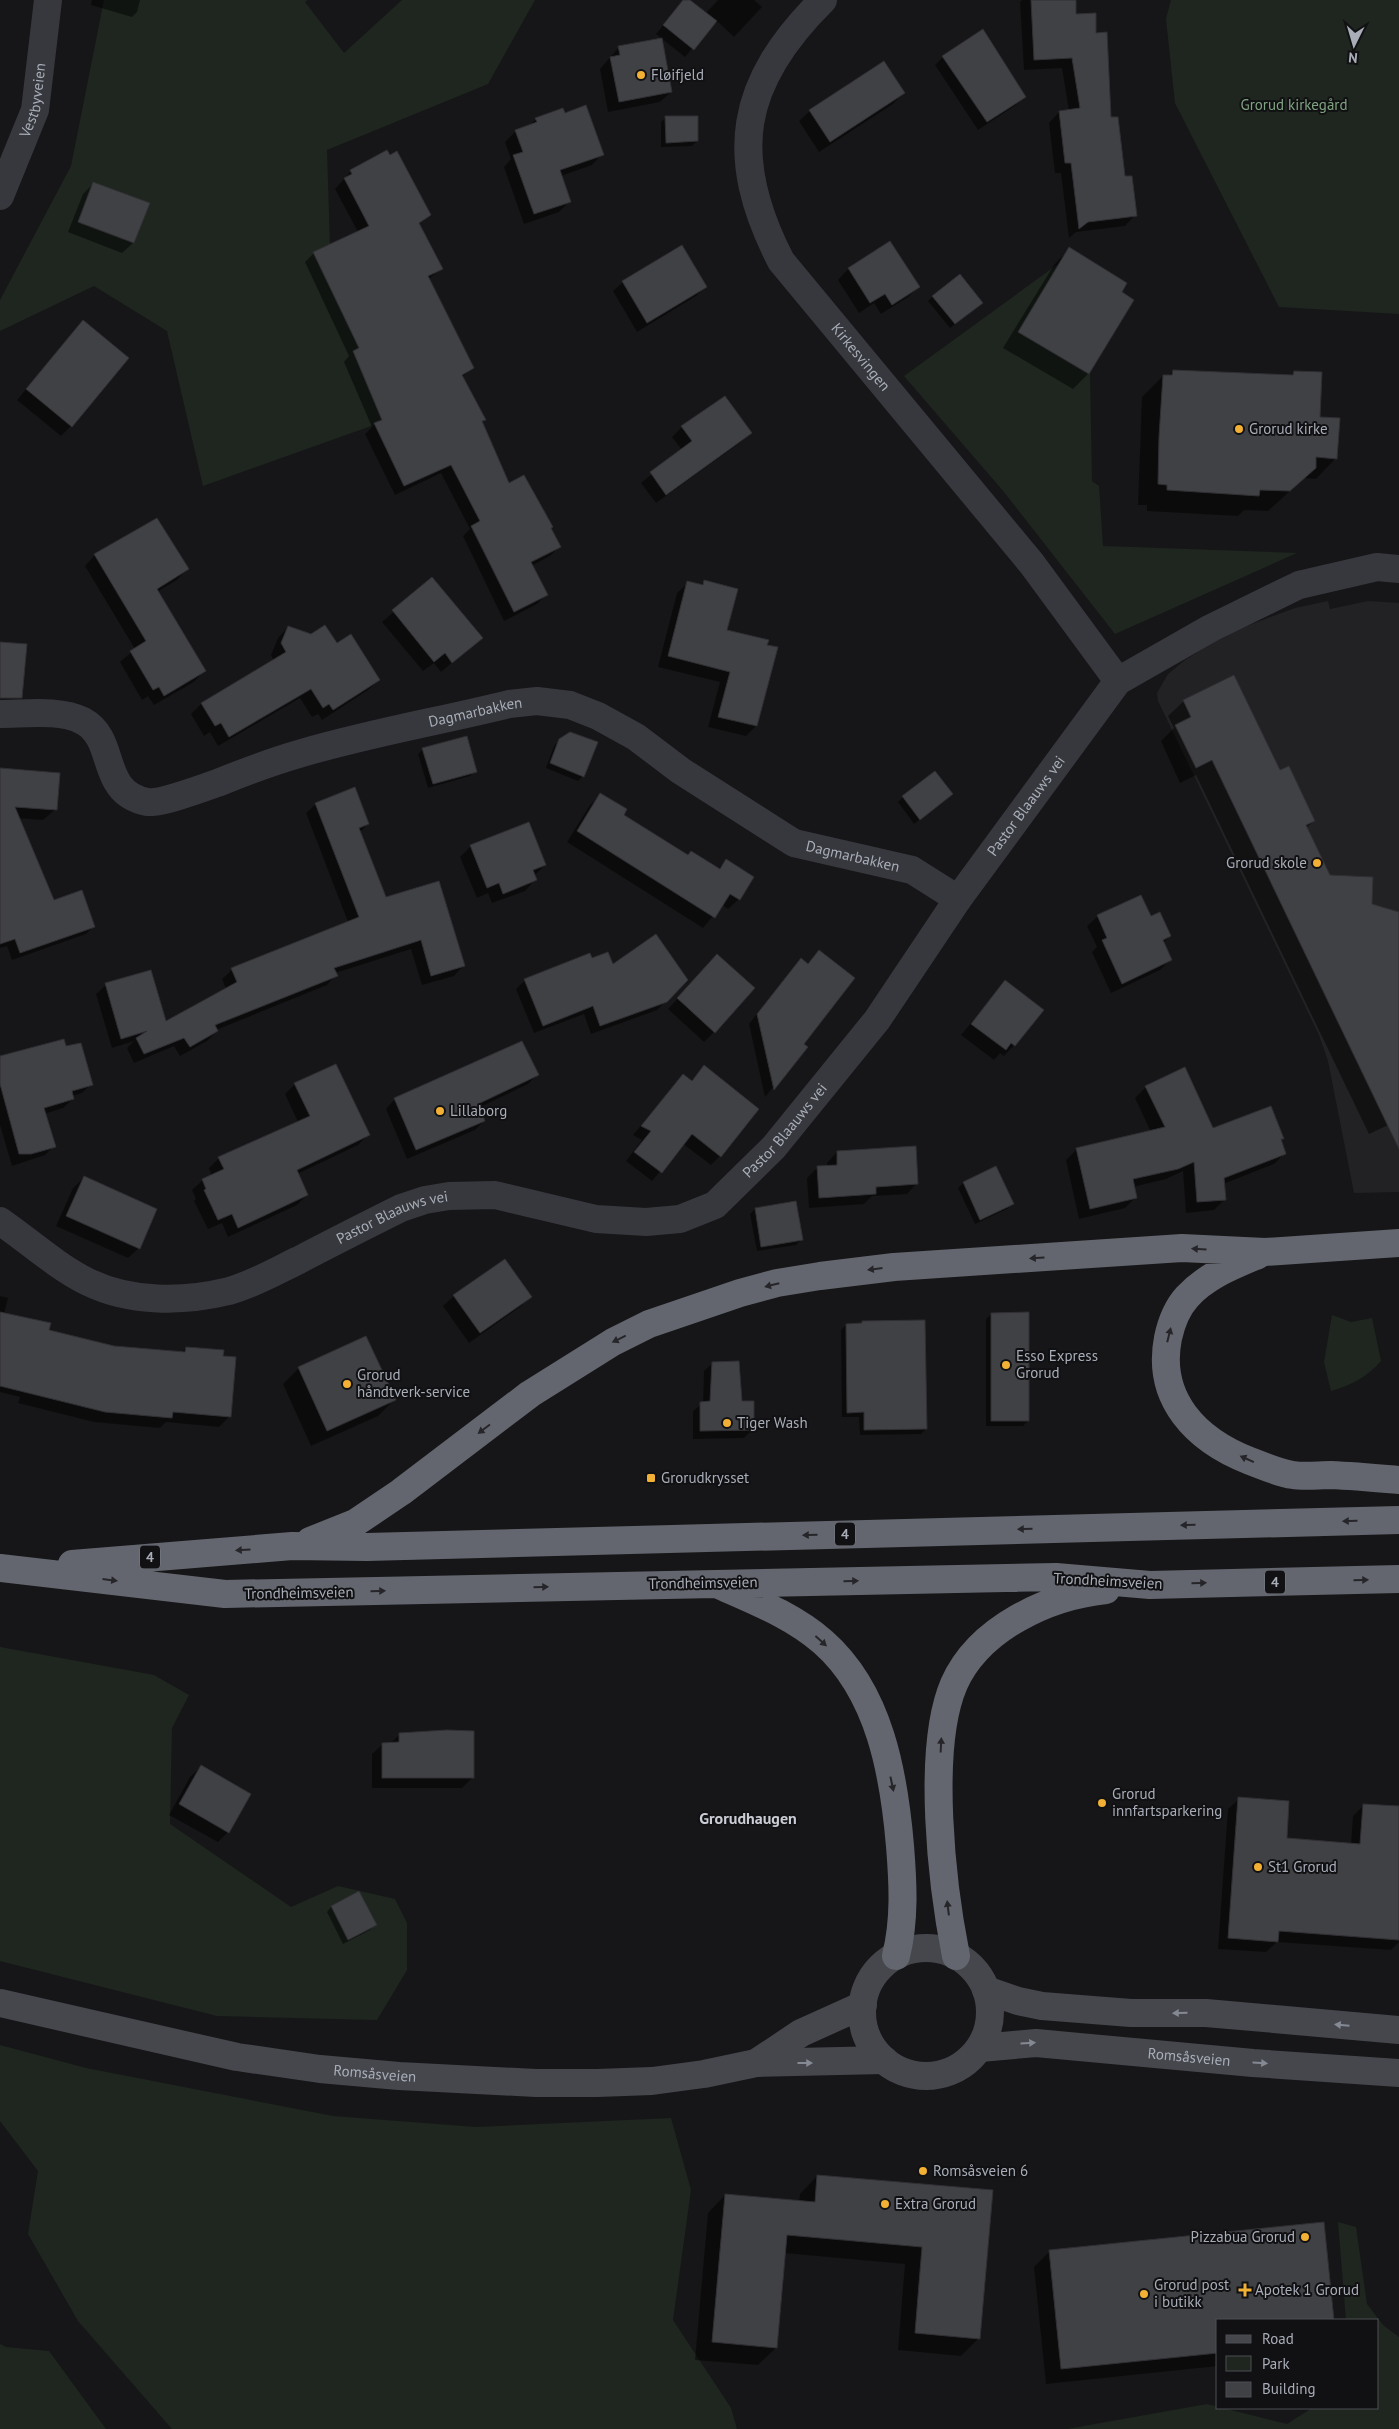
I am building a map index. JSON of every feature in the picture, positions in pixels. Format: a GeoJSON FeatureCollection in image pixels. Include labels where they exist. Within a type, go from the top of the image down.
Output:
{"type":"FeatureCollection","features":[{"type":"Feature","properties":{"kind":"highway"},"geometry":{"type":"LineString","coordinates":[[292,1546],[333,1533],[355,1523],[401,1492],[530,1394],[612,1342],[649,1324],[740,1293],[811,1277],[894,1267],[1182,1248],[1265,1252],[1399,1243]]}},
{"type":"Feature","properties":{"kind":"highway"},"geometry":{"type":"LineString","coordinates":[[1265,1252],[1219,1271],[1186,1297],[1178,1310],[1166,1349],[1168,1381],[1172,1397],[1190,1424],[1213,1441],[1248,1460],[1293,1475],[1331,1475],[1399,1480]]}},
{"type":"Feature","properties":{"kind":"highway","name":"Trondheimsveien"},"geometry":{"type":"LineString","coordinates":[[5,1568],[292,1546],[367,1547],[1399,1520]]}},
{"type":"Feature","properties":{"kind":"highway","name":"Trondheimsveien"},"geometry":{"type":"LineString","coordinates":[[5,1568],[225,1594],[1056,1577],[1150,1585],[1399,1579]]}},
{"type":"Feature","properties":{"kind":"highway"},"geometry":{"type":"LineString","coordinates":[[715,1583],[782,1613],[807,1629],[838,1658],[857,1682],[873,1716],[894,1789],[903,1902],[902,1934],[896,1956]]}},
{"type":"Feature","properties":{"kind":"highway"},"geometry":{"type":"LineString","coordinates":[[956,1956],[943,1866],[940,1790],[944,1713],[955,1684],[977,1651],[1006,1625],[1064,1599],[1098,1590],[1150,1585]]}},
{"type":"Feature","properties":{"kind":"street","name":"Vestbyveien"},"geometry":{"type":"LineString","coordinates":[[0,196],[35,110],[48,0]]}},
{"type":"Feature","properties":{"kind":"street","name":"Kirkesvingen"},"geometry":{"type":"LineString","coordinates":[[822,0],[798,25],[775,58],[763,79],[749,122],[751,176],[768,235],[787,268],[880,378],[1032,564],[1118,681]]}},
{"type":"Feature","properties":{"kind":"street","name":"Pastor Blaauws vei"},"geometry":{"type":"LineString","coordinates":[[0,1221],[64,1268],[88,1282],[118,1292],[145,1298],[174,1299],[230,1290],[258,1280],[401,1208],[426,1200],[449,1196],[495,1195],[596,1219],[619,1222],[646,1222],[680,1218],[715,1205],[774,1147],[877,1020],[958,899],[1118,681],[1211,628],[1299,585],[1377,567],[1399,568]]}},
{"type":"Feature","properties":{"kind":"street","name":"Dagmarbakken"},"geometry":{"type":"LineString","coordinates":[[0,714],[62,715],[82,720],[95,730],[101,741],[113,777],[120,789],[137,799],[150,803],[201,789],[272,762],[305,752],[509,704],[538,701],[570,705],[598,716],[636,737],[681,771],[794,843],[912,870],[958,899]]}},
{"type":"Feature","properties":{"kind":"street"},"geometry":{"type":"LineString","coordinates":[[916,1949],[936,1949],[956,1956],[969,1964],[979,1976],[986,1990],[990,2009],[988,2028],[980,2048],[957,2068],[941,2074],[921,2076],[901,2071],[884,2060],[874,2049],[867,2035],[863,2020],[866,1990],[874,1976],[896,1956],[916,1949]]}},
{"type":"Feature","properties":{"kind":"street"},"geometry":{"type":"LineString","coordinates":[[986,1990],[1018,2002],[1042,2006],[1131,2013],[1206,2013],[1399,2030]]}},
{"type":"Feature","properties":{"kind":"street","name":"Romsåsveien"},"geometry":{"type":"LineString","coordinates":[[0,2003],[237,2057],[320,2069],[399,2076],[536,2083],[652,2081],[704,2074],[756,2063],[884,2060]]}},
{"type":"Feature","properties":{"kind":"street","name":"Romsåsveien"},"geometry":{"type":"LineString","coordinates":[[756,2063],[801,2033],[863,2005]]}},
{"type":"Feature","properties":{"kind":"street","name":"Romsåsveien"},"geometry":{"type":"LineString","coordinates":[[980,2048],[1036,2043],[1253,2063],[1399,2073]]}},
{"type":"Feature","properties":{"kind":"shaded area","name":"Grorud skole"},"geometry":{"type":"Polygon","coordinates":[[[1328,601],[1330,609],[1368,601],[1399,603],[1399,1192],[1354,1193],[1328,1061],[1319,1035],[1158,701],[1157,693],[1168,674],[1185,660],[1228,633],[1295,608],[1328,601]]]}},
{"type":"Feature","properties":{"kind":"green space"},"geometry":{"type":"Polygon","coordinates":[[[104,0],[308,0],[305,2],[344,53],[402,0],[535,0],[488,84],[327,150],[330,245],[388,420],[203,486],[167,331],[94,286],[0,331],[0,300],[71,166],[104,0]]]}},
{"type":"Feature","properties":{"kind":"green space","name":"Grorud kirkegård"},"geometry":{"type":"Polygon","coordinates":[[[1171,0],[1399,0],[1399,314],[1279,307],[1175,103],[1166,19],[1171,0]]]}},
{"type":"Feature","properties":{"kind":"green space"},"geometry":{"type":"Polygon","coordinates":[[[1065,259],[1023,333],[1090,373],[1092,481],[1099,486],[1103,546],[1297,553],[1115,634],[1004,492],[904,376],[1065,259]]]}},
{"type":"Feature","properties":{"kind":"green space"},"geometry":{"type":"Polygon","coordinates":[[[1332,1315],[1351,1322],[1372,1318],[1381,1361],[1359,1380],[1331,1391],[1324,1362],[1332,1315]]]}},
{"type":"Feature","properties":{"kind":"green space"},"geometry":{"type":"Polygon","coordinates":[[[0,1647],[154,1675],[189,1695],[172,1728],[170,1824],[291,1907],[338,1886],[395,1899],[407,1923],[407,1970],[377,2020],[217,2016],[0,1961],[0,1647]]]}},
{"type":"Feature","properties":{"kind":"green space"},"geometry":{"type":"Polygon","coordinates":[[[0,2045],[86,2068],[333,2116],[476,2127],[671,2118],[691,2190],[673,2320],[731,2408],[737,2429],[172,2429],[78,2321],[28,2234],[38,2171],[0,2121],[0,2045]]]}},
{"type":"Feature","properties":{"kind":"green space"},"geometry":{"type":"Polygon","coordinates":[[[1338,2222],[1356,2227],[1367,2304],[1378,2319],[1346,2319],[1338,2222]]]}},
{"type":"Feature","properties":{"kind":"green space"},"geometry":{"type":"Polygon","coordinates":[[[1379,2320],[1399,2337],[1399,2429],[1067,2429],[1207,2404],[1216,2406],[1216,2409],[1227,2409],[1287,2424],[1310,2409],[1379,2409],[1379,2320]]]}},
{"type":"Feature","properties":{"kind":"green space"},"geometry":{"type":"Polygon","coordinates":[[[0,2344],[6,2347],[49,2351],[106,2429],[0,2429],[0,2344]]]}},
{"type":"Feature","properties":{"kind":"building"},"geometry":{"type":"Polygon","coordinates":[[[683,0],[690,0],[717,21],[694,50],[663,25],[683,0]]]}},
{"type":"Feature","properties":{"kind":"building"},"geometry":{"type":"Polygon","coordinates":[[[1031,0],[1076,0],[1076,14],[1096,13],[1096,33],[1107,32],[1111,117],[1118,117],[1125,176],[1132,176],[1137,216],[1088,222],[1079,229],[1071,163],[1065,163],[1059,111],[1080,108],[1072,58],[1034,60],[1031,0]]]}},
{"type":"Feature","properties":{"kind":"building"},"geometry":{"type":"Polygon","coordinates":[[[983,29],[1026,97],[987,122],[942,56],[983,29]]]}},
{"type":"Feature","properties":{"kind":"building","name":"Fløifjeld"},"geometry":{"type":"Polygon","coordinates":[[[662,38],[672,92],[619,102],[610,57],[620,55],[618,46],[662,38]]]}},
{"type":"Feature","properties":{"kind":"building"},"geometry":{"type":"Polygon","coordinates":[[[884,61],[905,93],[830,142],[809,110],[884,61]]]}},
{"type":"Feature","properties":{"kind":"building"},"geometry":{"type":"Polygon","coordinates":[[[586,105],[604,155],[560,170],[571,202],[534,214],[513,155],[523,152],[515,130],[537,122],[535,118],[563,108],[565,113],[586,105]]]}},
{"type":"Feature","properties":{"kind":"building"},"geometry":{"type":"Polygon","coordinates":[[[665,116],[698,116],[698,141],[666,143],[665,116]]]}},
{"type":"Feature","properties":{"kind":"building"},"geometry":{"type":"Polygon","coordinates":[[[387,150],[390,155],[397,151],[431,215],[419,223],[443,269],[428,276],[474,368],[462,375],[486,420],[482,421],[509,483],[524,475],[553,527],[551,528],[561,547],[531,562],[548,595],[514,612],[471,526],[480,521],[451,465],[404,486],[374,423],[382,420],[353,351],[359,348],[313,252],[369,226],[344,178],[352,174],[350,170],[387,150]]]}},
{"type":"Feature","properties":{"kind":"building"},"geometry":{"type":"Polygon","coordinates":[[[93,182],[150,203],[134,243],[78,222],[93,182]]]}},
{"type":"Feature","properties":{"kind":"building"},"geometry":{"type":"Polygon","coordinates":[[[890,241],[920,287],[892,305],[885,294],[870,303],[848,268],[890,241]]]}},
{"type":"Feature","properties":{"kind":"building"},"geometry":{"type":"Polygon","coordinates":[[[682,245],[707,287],[647,323],[622,281],[682,245]]]}},
{"type":"Feature","properties":{"kind":"building"},"geometry":{"type":"Polygon","coordinates":[[[1069,247],[1127,283],[1122,292],[1134,300],[1089,374],[1018,332],[1069,247]]]}},
{"type":"Feature","properties":{"kind":"building"},"geometry":{"type":"Polygon","coordinates":[[[960,274],[983,303],[955,324],[932,296],[960,274]]]}},
{"type":"Feature","properties":{"kind":"building"},"geometry":{"type":"Polygon","coordinates":[[[83,320],[129,358],[72,427],[26,389],[83,320]]]}},
{"type":"Feature","properties":{"kind":"building","name":"Grorud kirke"},"geometry":{"type":"Polygon","coordinates":[[[1173,370],[1293,375],[1294,371],[1322,372],[1320,417],[1340,418],[1337,459],[1316,457],[1316,468],[1290,491],[1260,490],[1259,496],[1167,490],[1167,485],[1158,484],[1159,437],[1163,375],[1172,375],[1173,370]]]}},
{"type":"Feature","properties":{"kind":"building"},"geometry":{"type":"Polygon","coordinates":[[[725,396],[752,433],[666,495],[650,472],[692,441],[681,426],[725,396]]]}},
{"type":"Feature","properties":{"kind":"building"},"geometry":{"type":"Polygon","coordinates":[[[157,518],[189,569],[157,589],[206,671],[164,696],[159,687],[153,690],[130,651],[146,641],[94,554],[157,518]]]}},
{"type":"Feature","properties":{"kind":"building"},"geometry":{"type":"Polygon","coordinates":[[[432,577],[483,638],[452,663],[445,653],[434,662],[392,610],[432,577]]]}},
{"type":"Feature","properties":{"kind":"building"},"geometry":{"type":"Polygon","coordinates":[[[704,580],[738,589],[727,630],[769,640],[767,645],[778,647],[757,726],[718,717],[730,672],[668,656],[687,581],[703,585],[704,580]]]}},
{"type":"Feature","properties":{"kind":"building"},"geometry":{"type":"Polygon","coordinates":[[[325,625],[337,643],[351,634],[380,680],[333,710],[329,704],[323,708],[311,689],[229,737],[221,723],[215,726],[201,703],[286,652],[281,643],[288,626],[311,634],[325,625]]]}},
{"type":"Feature","properties":{"kind":"building"},"geometry":{"type":"Polygon","coordinates":[[[0,642],[27,644],[22,698],[0,698],[0,642]]]}},
{"type":"Feature","properties":{"kind":"building"},"geometry":{"type":"Polygon","coordinates":[[[1234,675],[1280,770],[1289,766],[1315,821],[1306,825],[1330,875],[1373,877],[1372,904],[1399,912],[1399,1149],[1212,760],[1196,768],[1175,725],[1191,717],[1183,700],[1234,675]]]}},
{"type":"Feature","properties":{"kind":"building"},"geometry":{"type":"Polygon","coordinates":[[[570,732],[598,742],[584,777],[550,763],[559,739],[570,732]]]}},
{"type":"Feature","properties":{"kind":"building"},"geometry":{"type":"Polygon","coordinates":[[[467,736],[477,772],[433,784],[422,748],[467,736]]]}},
{"type":"Feature","properties":{"kind":"building"},"geometry":{"type":"Polygon","coordinates":[[[0,768],[60,773],[57,810],[15,807],[54,900],[82,890],[95,927],[20,953],[15,939],[0,944],[0,768]]]}},
{"type":"Feature","properties":{"kind":"building"},"geometry":{"type":"Polygon","coordinates":[[[935,771],[953,794],[920,820],[902,796],[935,771]]]}},
{"type":"Feature","properties":{"kind":"building"},"geometry":{"type":"Polygon","coordinates":[[[355,787],[369,824],[359,828],[386,897],[439,881],[465,966],[431,976],[421,940],[334,968],[338,976],[215,1025],[218,1031],[190,1047],[184,1038],[144,1054],[136,1038],[147,1031],[121,1039],[105,983],[151,970],[166,1021],[237,982],[231,968],[359,917],[315,803],[355,787]]]}},
{"type":"Feature","properties":{"kind":"building"},"geometry":{"type":"Polygon","coordinates":[[[600,793],[627,809],[624,815],[688,855],[691,851],[720,869],[726,859],[754,877],[740,900],[730,894],[715,918],[577,831],[600,793]]]}},
{"type":"Feature","properties":{"kind":"building"},"geometry":{"type":"Polygon","coordinates":[[[529,822],[546,865],[533,870],[537,880],[503,894],[499,883],[487,888],[470,845],[529,822]]]}},
{"type":"Feature","properties":{"kind":"building"},"geometry":{"type":"Polygon","coordinates":[[[1141,895],[1151,916],[1160,912],[1171,936],[1163,940],[1172,960],[1122,984],[1102,940],[1107,938],[1097,915],[1141,895]]]}},
{"type":"Feature","properties":{"kind":"building"},"geometry":{"type":"Polygon","coordinates":[[[656,934],[688,980],[667,1002],[600,1026],[593,1006],[543,1026],[524,979],[590,953],[592,958],[608,952],[613,964],[656,934]]]}},
{"type":"Feature","properties":{"kind":"building"},"geometry":{"type":"Polygon","coordinates":[[[819,950],[855,978],[804,1044],[808,1047],[774,1090],[757,1014],[801,958],[808,964],[819,950]]]}},
{"type":"Feature","properties":{"kind":"building"},"geometry":{"type":"Polygon","coordinates":[[[717,954],[755,988],[715,1033],[677,998],[717,954]]]}},
{"type":"Feature","properties":{"kind":"building"},"geometry":{"type":"Polygon","coordinates":[[[1005,980],[1044,1010],[1015,1046],[1011,1043],[1006,1050],[971,1024],[1005,980]]]}},
{"type":"Feature","properties":{"kind":"building"},"geometry":{"type":"Polygon","coordinates":[[[64,1039],[66,1046],[81,1043],[93,1085],[72,1091],[74,1099],[44,1108],[56,1147],[31,1154],[19,1154],[0,1084],[0,1056],[64,1039]]]}},
{"type":"Feature","properties":{"kind":"building","name":"Lillaborg"},"geometry":{"type":"Polygon","coordinates":[[[522,1041],[539,1075],[478,1104],[485,1121],[416,1150],[394,1098],[522,1041]]]}},
{"type":"Feature","properties":{"kind":"building"},"geometry":{"type":"Polygon","coordinates":[[[336,1064],[370,1135],[297,1170],[308,1195],[238,1228],[232,1214],[218,1220],[204,1190],[206,1189],[202,1179],[224,1169],[218,1157],[310,1116],[294,1083],[336,1064]]]}},
{"type":"Feature","properties":{"kind":"building"},"geometry":{"type":"Polygon","coordinates":[[[704,1065],[759,1109],[721,1157],[692,1134],[662,1173],[634,1152],[651,1131],[641,1126],[683,1074],[692,1081],[704,1065]]]}},
{"type":"Feature","properties":{"kind":"building"},"geometry":{"type":"Polygon","coordinates":[[[1185,1067],[1213,1128],[1271,1106],[1284,1139],[1281,1139],[1286,1154],[1224,1178],[1226,1200],[1197,1202],[1194,1162],[1178,1169],[1133,1179],[1137,1198],[1090,1209],[1076,1148],[1165,1127],[1145,1086],[1185,1067]]]}},
{"type":"Feature","properties":{"kind":"building"},"geometry":{"type":"Polygon","coordinates":[[[916,1146],[918,1184],[876,1187],[876,1194],[819,1198],[817,1166],[837,1165],[837,1151],[916,1146]]]}},
{"type":"Feature","properties":{"kind":"building"},"geometry":{"type":"Polygon","coordinates":[[[996,1166],[1014,1204],[980,1220],[963,1182],[996,1166]]]}},
{"type":"Feature","properties":{"kind":"building"},"geometry":{"type":"Polygon","coordinates":[[[84,1176],[157,1209],[140,1249],[66,1216],[84,1176]]]}},
{"type":"Feature","properties":{"kind":"building"},"geometry":{"type":"Polygon","coordinates":[[[796,1201],[803,1240],[761,1247],[755,1208],[796,1201]]]}},
{"type":"Feature","properties":{"kind":"building"},"geometry":{"type":"Polygon","coordinates":[[[505,1259],[532,1297],[480,1333],[453,1295],[505,1259]]]}},
{"type":"Feature","properties":{"kind":"building"},"geometry":{"type":"Polygon","coordinates":[[[0,1312],[51,1323],[49,1330],[114,1346],[185,1352],[186,1347],[224,1350],[223,1356],[236,1357],[231,1417],[173,1412],[172,1418],[105,1412],[0,1386],[0,1312]]]}},
{"type":"Feature","properties":{"kind":"building"},"geometry":{"type":"Polygon","coordinates":[[[1029,1312],[1029,1421],[991,1421],[991,1313],[1029,1312]]]}},
{"type":"Feature","properties":{"kind":"building"},"geometry":{"type":"Polygon","coordinates":[[[925,1320],[927,1429],[864,1430],[864,1412],[847,1413],[846,1324],[862,1323],[862,1321],[925,1320]]]}},
{"type":"Feature","properties":{"kind":"building","name":"Grorud håndtverk-service"},"geometry":{"type":"Polygon","coordinates":[[[366,1336],[396,1400],[327,1431],[298,1367],[366,1336]]]}},
{"type":"Feature","properties":{"kind":"building"},"geometry":{"type":"Polygon","coordinates":[[[739,1361],[742,1401],[754,1401],[754,1430],[700,1431],[700,1402],[710,1401],[712,1362],[739,1361]]]}},
{"type":"Feature","properties":{"kind":"building"},"geometry":{"type":"Polygon","coordinates":[[[447,1730],[474,1731],[474,1778],[382,1778],[382,1743],[399,1742],[399,1733],[447,1730]]]}},
{"type":"Feature","properties":{"kind":"building"},"geometry":{"type":"Polygon","coordinates":[[[201,1765],[251,1794],[229,1833],[179,1804],[201,1765]]]}},
{"type":"Feature","properties":{"kind":"building"},"geometry":{"type":"Polygon","coordinates":[[[1238,1797],[1289,1801],[1287,1838],[1360,1844],[1363,1804],[1399,1806],[1399,1940],[1279,1931],[1278,1942],[1228,1938],[1238,1797]]]}},
{"type":"Feature","properties":{"kind":"building"},"geometry":{"type":"Polygon","coordinates":[[[359,1891],[377,1925],[348,1940],[331,1906],[359,1891]]]}},
{"type":"Feature","properties":{"kind":"building"},"geometry":{"type":"Polygon","coordinates":[[[817,2175],[993,2190],[980,2339],[915,2333],[922,2247],[787,2235],[777,2348],[712,2342],[725,2194],[815,2202],[817,2175]]]}},
{"type":"Feature","properties":{"kind":"building"},"geometry":{"type":"Polygon","coordinates":[[[1324,2222],[1334,2319],[1216,2319],[1216,2353],[1061,2369],[1049,2250],[1324,2222]]]}},
{"type":"Feature","properties":{"kind":"place","name":"Fløifjeld"},"geometry":{"type":"Point","coordinates":[641,75]}},
{"type":"Feature","properties":{"kind":"place","name":"Grorud kirke"},"geometry":{"type":"Point","coordinates":[1239,429]}},
{"type":"Feature","properties":{"kind":"place","name":"Grorud skole"},"geometry":{"type":"Point","coordinates":[1317,863]}},
{"type":"Feature","properties":{"kind":"place","name":"Lillaborg"},"geometry":{"type":"Point","coordinates":[440,1111]}},
{"type":"Feature","properties":{"kind":"place","name":"Esso Express Grorud"},"geometry":{"type":"Point","coordinates":[1006,1365]}},
{"type":"Feature","properties":{"kind":"place","name":"Grorud håndtverk-service"},"geometry":{"type":"Point","coordinates":[347,1384]}},
{"type":"Feature","properties":{"kind":"place","name":"Tiger Wash"},"geometry":{"type":"Point","coordinates":[727,1423]}},
{"type":"Feature","properties":{"kind":"place","name":"Grorudkrysset"},"geometry":{"type":"Point","coordinates":[651,1478]}},
{"type":"Feature","properties":{"kind":"place","name":"Grorud innfartsparkering"},"geometry":{"type":"Point","coordinates":[1102,1803]}},
{"type":"Feature","properties":{"kind":"place","name":"St1 Grorud"},"geometry":{"type":"Point","coordinates":[1258,1867]}},
{"type":"Feature","properties":{"kind":"place","name":"Romsåsveien 6"},"geometry":{"type":"Point","coordinates":[923,2171]}},
{"type":"Feature","properties":{"kind":"place","name":"Extra Grorud"},"geometry":{"type":"Point","coordinates":[885,2204]}},
{"type":"Feature","properties":{"kind":"place","name":"Pizzabua Grorud"},"geometry":{"type":"Point","coordinates":[1305,2237]}},
{"type":"Feature","properties":{"kind":"place","name":"Apotek 1 Grorud"},"geometry":{"type":"Point","coordinates":[1245,2290]}},
{"type":"Feature","properties":{"kind":"place","name":"Grorud post i butikk"},"geometry":{"type":"Point","coordinates":[1144,2294]}},
{"type":"Feature","properties":{"kind":"district","name":"Grorudhaugen"},"geometry":{"type":"Point","coordinates":[748,1818]}}]}
